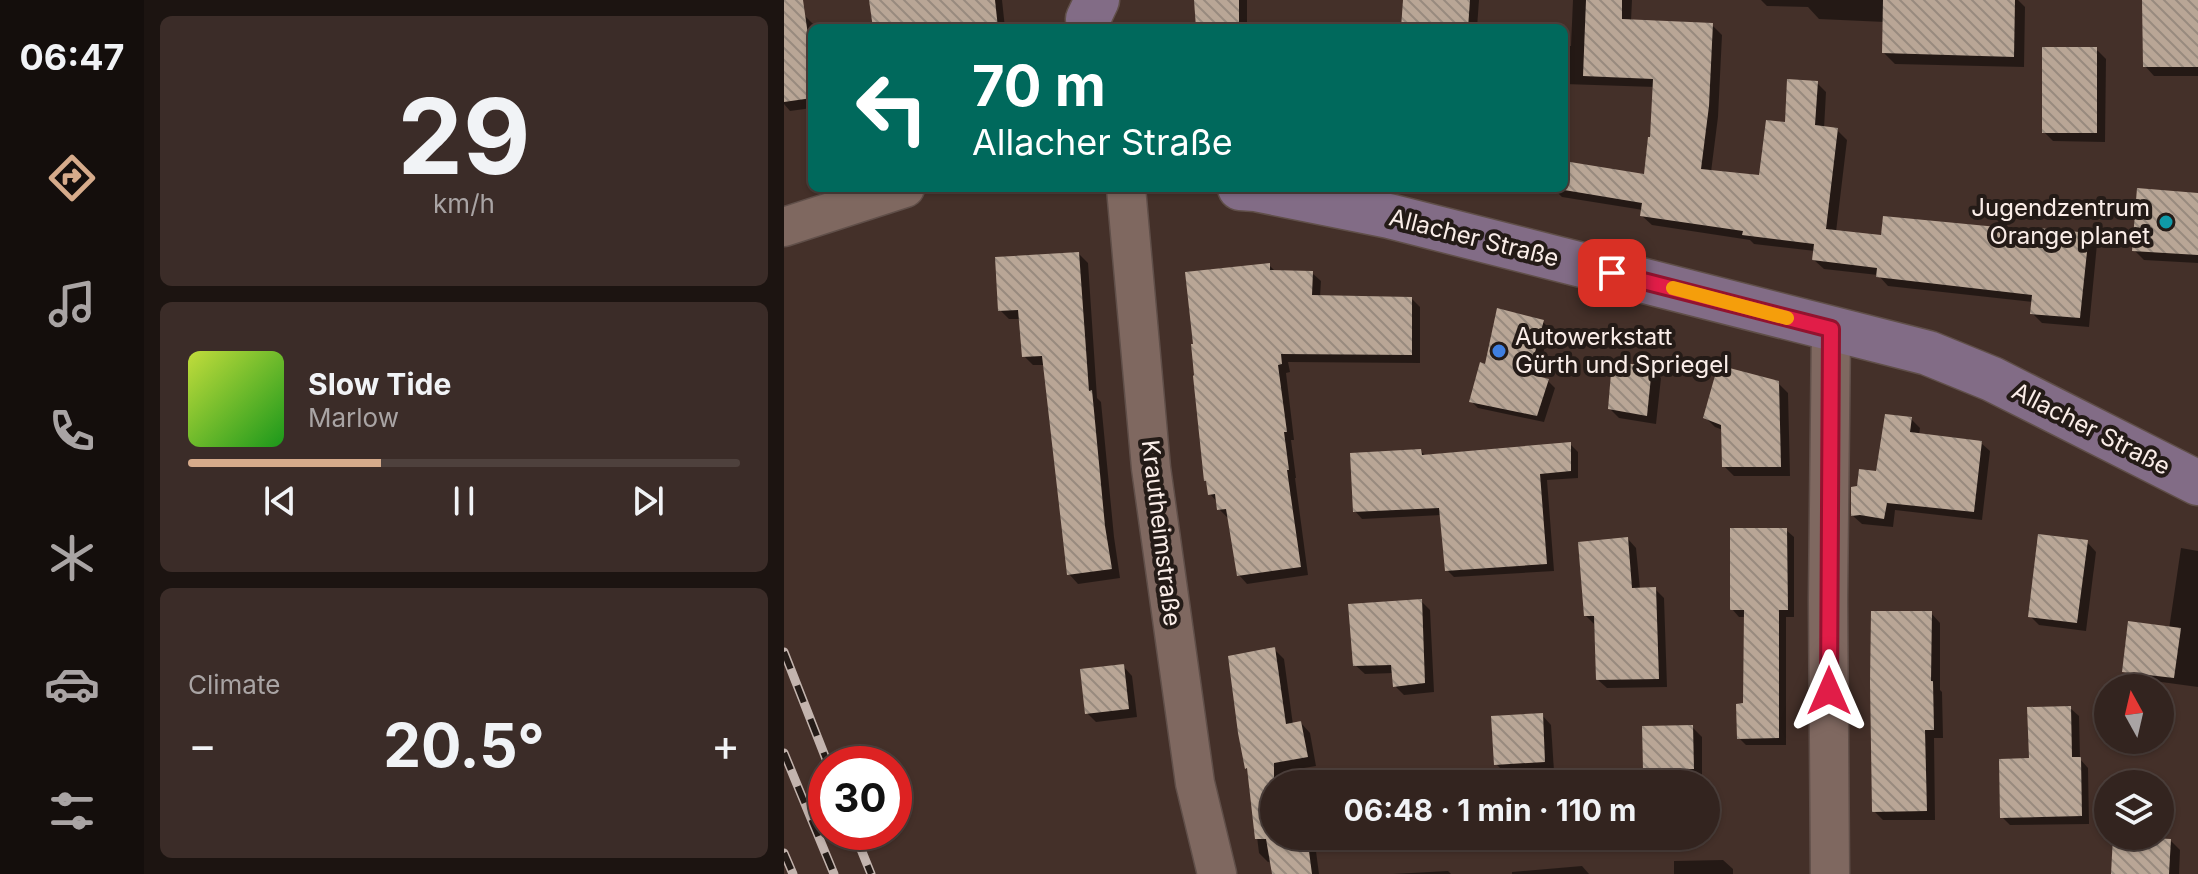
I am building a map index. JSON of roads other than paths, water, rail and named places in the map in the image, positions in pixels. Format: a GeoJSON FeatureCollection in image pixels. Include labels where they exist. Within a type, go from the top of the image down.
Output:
{"type":"FeatureCollection","features":[{"type":"Feature","properties":{"kind":"street"},"geometry":{"type":"LineString","coordinates":[[784,227],[893,192]]}},
{"type":"Feature","properties":{"kind":"street","name":"Krautheimstraße"},"geometry":{"type":"LineString","coordinates":[[1126,192],[1153,484],[1195,783],[1217,874]]}},
{"type":"Feature","properties":{"kind":"street","name":"Allacher Straße"},"geometry":{"type":"LineString","coordinates":[[1270,192],[1389,216],[1928,353],[1992,379],[2198,483]]}},
{"type":"Feature","properties":{"kind":"street"},"geometry":{"type":"LineString","coordinates":[[1830,874],[1828,600],[1831,329]]}},
{"type":"Feature","properties":{"kind":"railway"},"geometry":{"type":"LineString","coordinates":[[784,652],[821,746]]}},
{"type":"Feature","properties":{"kind":"railway"},"geometry":{"type":"LineString","coordinates":[[784,753],[834,874]]}},
{"type":"Feature","properties":{"kind":"railway"},"geometry":{"type":"LineString","coordinates":[[861,850],[871,874]]}},
{"type":"Feature","properties":{"kind":"railway"},"geometry":{"type":"LineString","coordinates":[[784,853],[793,874]]}},
{"type":"Feature","properties":{"kind":"place","name":"Jugendzentrum Orange planet"},"geometry":{"type":"Point","coordinates":[2166,222]}},
{"type":"Feature","properties":{"kind":"place","name":"Autowerkstatt Gürth und Spriegel"},"geometry":{"type":"Point","coordinates":[1499,351]}}]}
